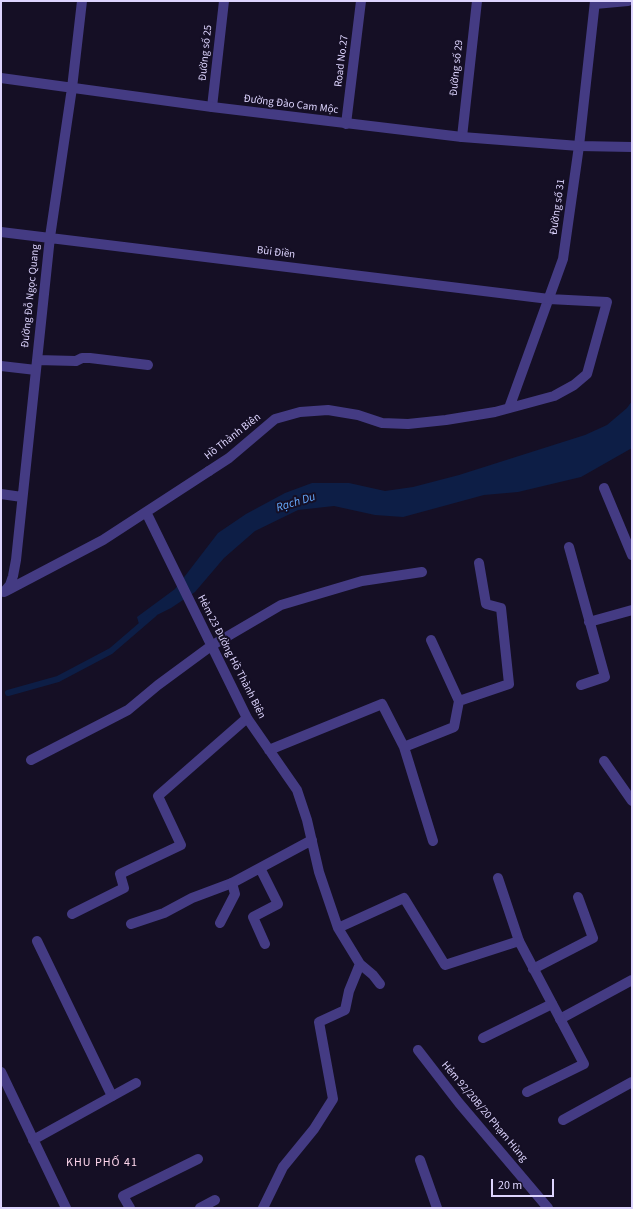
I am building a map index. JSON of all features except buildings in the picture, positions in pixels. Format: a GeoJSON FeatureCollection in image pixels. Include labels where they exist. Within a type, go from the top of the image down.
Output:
{"type":"FeatureCollection","features":[{"type":"Feature","properties":{"kind":"street","name":"Đường Đỗ Ngọc Quang"},"geometry":{"type":"LineString","coordinates":[[2,593],[10,585],[13,576],[50,237],[72,88],[82,1]]}},
{"type":"Feature","properties":{"kind":"street","name":"Đường số 25"},"geometry":{"type":"LineString","coordinates":[[212,107],[224,1]]}},
{"type":"Feature","properties":{"kind":"street","name":"Road No.27"},"geometry":{"type":"LineString","coordinates":[[346,124],[361,1]]}},
{"type":"Feature","properties":{"kind":"street","name":"Đường số 29"},"geometry":{"type":"LineString","coordinates":[[462,137],[477,1]]}},
{"type":"Feature","properties":{"kind":"street"},"geometry":{"type":"LineString","coordinates":[[595,2],[628,1]]}},
{"type":"Feature","properties":{"kind":"street","name":"Đường số 31"},"geometry":{"type":"LineString","coordinates":[[509,408],[563,259],[579,146],[595,2]]}},
{"type":"Feature","properties":{"kind":"street","name":"Đường Đào Cam Mộc"},"geometry":{"type":"LineString","coordinates":[[1,78],[212,107],[462,137],[579,146],[632,147]]}},
{"type":"Feature","properties":{"kind":"street","name":"Bùi Điền"},"geometry":{"type":"LineString","coordinates":[[1,232],[549,299],[607,302],[587,374],[574,385],[554,396],[509,408]]}},
{"type":"Feature","properties":{"kind":"street"},"geometry":{"type":"LineString","coordinates":[[37,360],[76,361],[82,358],[90,358],[148,365]]}},
{"type":"Feature","properties":{"kind":"street"},"geometry":{"type":"LineString","coordinates":[[1,366],[36,370]]}},
{"type":"Feature","properties":{"kind":"street","name":"Hồ Thành Biên"},"geometry":{"type":"LineString","coordinates":[[2,593],[103,540],[229,458],[275,419],[300,412],[328,410],[358,415],[382,423],[408,424],[446,420],[509,408]]}},
{"type":"Feature","properties":{"kind":"street"},"geometry":{"type":"LineString","coordinates":[[604,488],[632,555]]}},
{"type":"Feature","properties":{"kind":"street"},"geometry":{"type":"LineString","coordinates":[[1,494],[22,497]]}},
{"type":"Feature","properties":{"kind":"street","name":"Hẻm 23 Đường Hồ Thành Biên"},"geometry":{"type":"LineString","coordinates":[[146,512],[247,718],[297,790],[312,840],[319,872],[338,928],[360,964],[373,975],[380,984]]}},
{"type":"Feature","properties":{"kind":"street"},"geometry":{"type":"LineString","coordinates":[[569,548],[605,677],[581,685]]}},
{"type":"Feature","properties":{"kind":"street"},"geometry":{"type":"LineString","coordinates":[[459,701],[509,684],[501,608],[486,604],[479,563]]}},
{"type":"Feature","properties":{"kind":"street"},"geometry":{"type":"LineString","coordinates":[[31,760],[128,710],[158,684],[212,646],[280,605],[362,581],[422,572]]}},
{"type":"Feature","properties":{"kind":"street"},"geometry":{"type":"LineString","coordinates":[[589,622],[632,610]]}},
{"type":"Feature","properties":{"kind":"street"},"geometry":{"type":"LineString","coordinates":[[404,747],[454,726],[459,701],[431,640]]}},
{"type":"Feature","properties":{"kind":"street"},"geometry":{"type":"LineString","coordinates":[[268,750],[382,704],[404,747],[433,841]]}},
{"type":"Feature","properties":{"kind":"street"},"geometry":{"type":"LineString","coordinates":[[72,914],[124,888],[120,874],[181,845],[158,796],[247,718]]}},
{"type":"Feature","properties":{"kind":"street"},"geometry":{"type":"LineString","coordinates":[[604,761],[632,801]]}},
{"type":"Feature","properties":{"kind":"street"},"geometry":{"type":"LineString","coordinates":[[131,924],[164,913],[192,898],[232,882],[312,840]]}},
{"type":"Feature","properties":{"kind":"street"},"geometry":{"type":"LineString","coordinates":[[260,868],[278,904],[253,917],[265,944]]}},
{"type":"Feature","properties":{"kind":"street"},"geometry":{"type":"LineString","coordinates":[[498,878],[519,941],[584,1064],[527,1092]]}},
{"type":"Feature","properties":{"kind":"street"},"geometry":{"type":"LineString","coordinates":[[220,923],[235,894],[232,882]]}},
{"type":"Feature","properties":{"kind":"street"},"geometry":{"type":"LineString","coordinates":[[533,969],[593,938],[578,897]]}},
{"type":"Feature","properties":{"kind":"street"},"geometry":{"type":"LineString","coordinates":[[338,928],[404,898],[445,965],[519,941]]}},
{"type":"Feature","properties":{"kind":"street"},"geometry":{"type":"LineString","coordinates":[[37,941],[112,1096]]}},
{"type":"Feature","properties":{"kind":"street"},"geometry":{"type":"LineString","coordinates":[[263,1208],[283,1167],[314,1129],[332,1099],[319,1022],[345,1010],[349,991],[360,964]]}},
{"type":"Feature","properties":{"kind":"street"},"geometry":{"type":"LineString","coordinates":[[560,1019],[632,980]]}},
{"type":"Feature","properties":{"kind":"street"},"geometry":{"type":"LineString","coordinates":[[483,1038],[552,1004]]}},
{"type":"Feature","properties":{"kind":"street","name":"Hẻm 92/20B/20 Phạm Hùng"},"geometry":{"type":"LineString","coordinates":[[418,1050],[459,1103],[548,1208]]}},
{"type":"Feature","properties":{"kind":"street"},"geometry":{"type":"LineString","coordinates":[[1,1072],[32,1140],[66,1208]]}},
{"type":"Feature","properties":{"kind":"street"},"geometry":{"type":"LineString","coordinates":[[562,1120],[632,1082]]}},
{"type":"Feature","properties":{"kind":"street"},"geometry":{"type":"LineString","coordinates":[[32,1140],[136,1083]]}},
{"type":"Feature","properties":{"kind":"street"},"geometry":{"type":"LineString","coordinates":[[130,1208],[123,1196],[198,1159]]}},
{"type":"Feature","properties":{"kind":"street"},"geometry":{"type":"LineString","coordinates":[[420,1160],[437,1208]]}},
{"type":"Feature","properties":{"kind":"street"},"geometry":{"type":"LineString","coordinates":[[200,1208],[215,1200]]}},
{"type":"Feature","properties":{"kind":"water"},"geometry":{"type":"Polygon","coordinates":[[[632,401],[632,448],[581,477],[518,492],[484,495],[403,517],[375,515],[334,506],[298,510],[255,531],[224,558],[195,592],[171,608],[139,624],[137,617],[175,589],[218,533],[246,514],[285,493],[312,483],[349,483],[385,491],[413,487],[459,475],[585,435],[607,425],[627,408],[632,401]]]}},
{"type":"Feature","properties":{"kind":"waterway","name":"Rạch Du"},"geometry":{"type":"LineString","coordinates":[[8,693],[58,679],[111,651],[154,614]]}},
{"type":"Feature","properties":{"kind":"district","name":"KHU PHỐ 41"},"geometry":{"type":"Point","coordinates":[102,1163]}}]}
